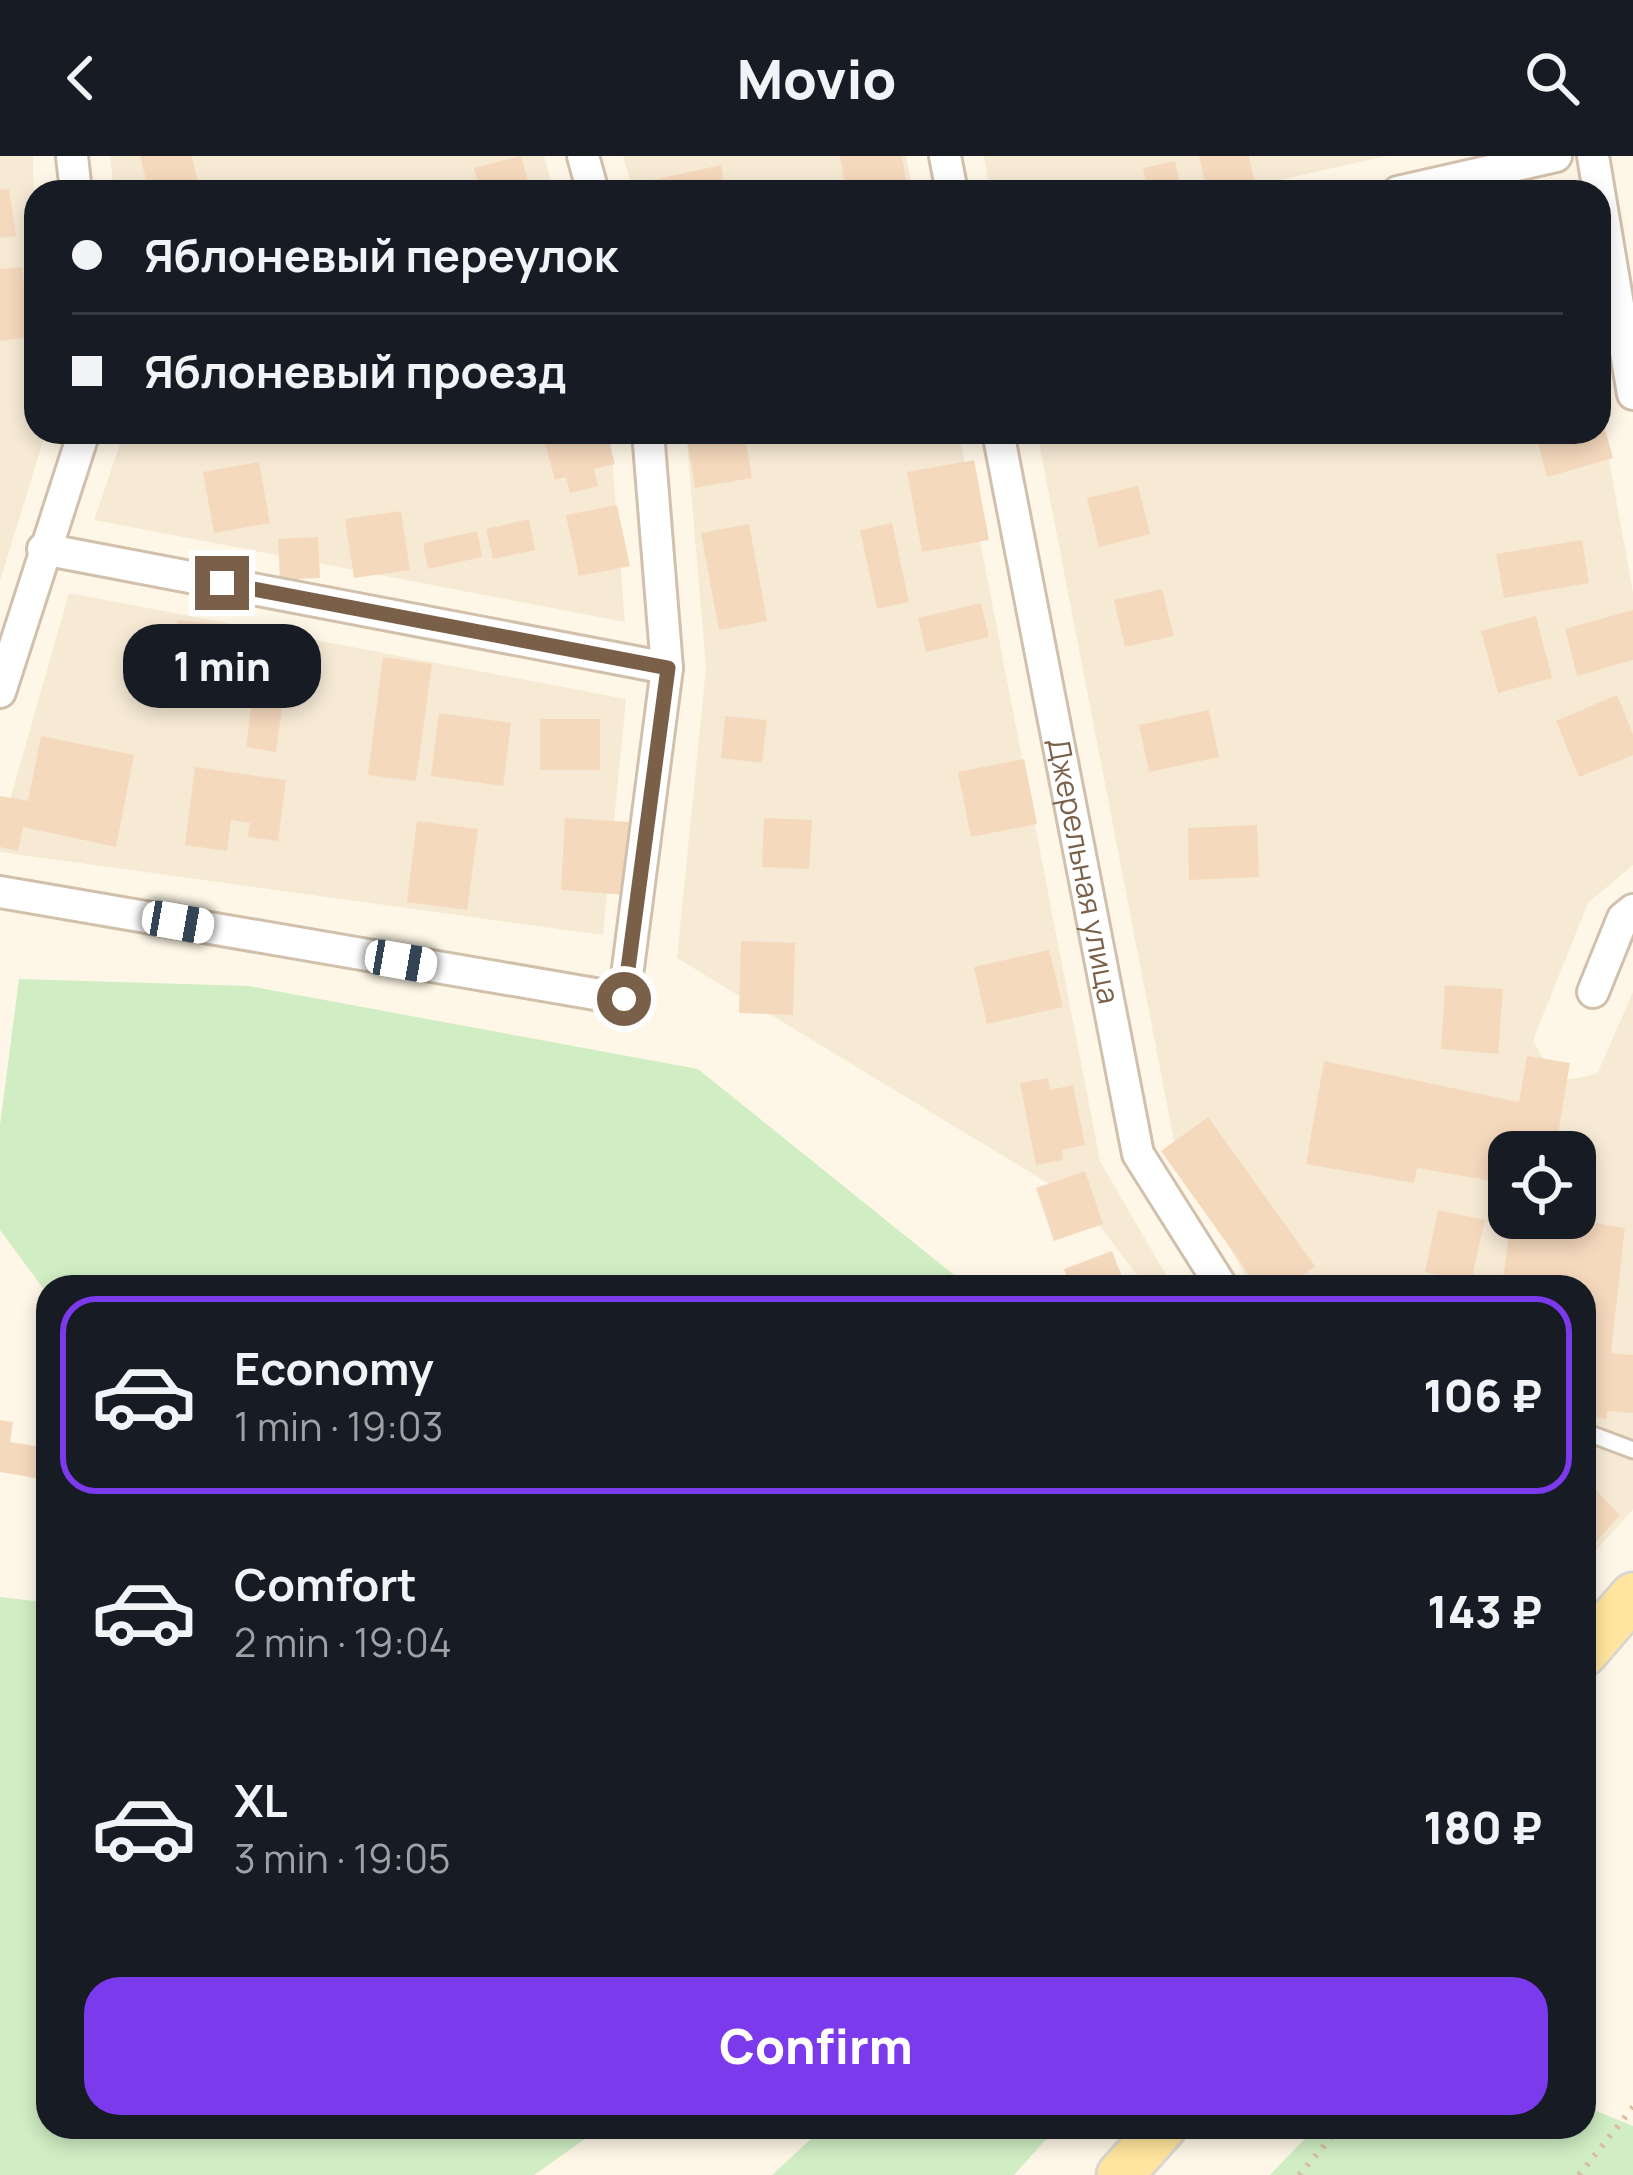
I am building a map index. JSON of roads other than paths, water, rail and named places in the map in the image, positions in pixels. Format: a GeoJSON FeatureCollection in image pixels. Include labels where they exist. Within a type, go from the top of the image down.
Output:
{"type":"FeatureCollection","features":[{"type":"Feature","properties":{"kind":"main road"},"geometry":{"type":"LineString","coordinates":[[1596,1639],[1633,1596]]}},
{"type":"Feature","properties":{"kind":"main road"},"geometry":{"type":"LineString","coordinates":[[1120,2175],[1152,2139]]}},
{"type":"Feature","properties":{"kind":"street"},"geometry":{"type":"LineString","coordinates":[[1451,180],[1556,156]]}},
{"type":"Feature","properties":{"kind":"street"},"geometry":{"type":"LineString","coordinates":[[1611,263],[1633,394]]}},
{"type":"Feature","properties":{"kind":"street"},"geometry":{"type":"LineString","coordinates":[[0,692],[80,444]]}},
{"type":"Feature","properties":{"kind":"street"},"geometry":{"type":"LineString","coordinates":[[0,892],[624,999],[668,668],[649,444]]}},
{"type":"Feature","properties":{"kind":"street","name":"Джерельная улица"},"geometry":{"type":"LineString","coordinates":[[1000,444],[1138,1154],[1214,1275]]}},
{"type":"Feature","properties":{"kind":"street"},"geometry":{"type":"LineString","coordinates":[[44,549],[668,668]]}},
{"type":"Feature","properties":{"kind":"street"},"geometry":{"type":"LineString","coordinates":[[1593,992],[1623,917],[1633,910]]}},
{"type":"Feature","properties":{"kind":"lane"},"geometry":{"type":"LineString","coordinates":[[1596,1436],[1633,1450]]}}]}
